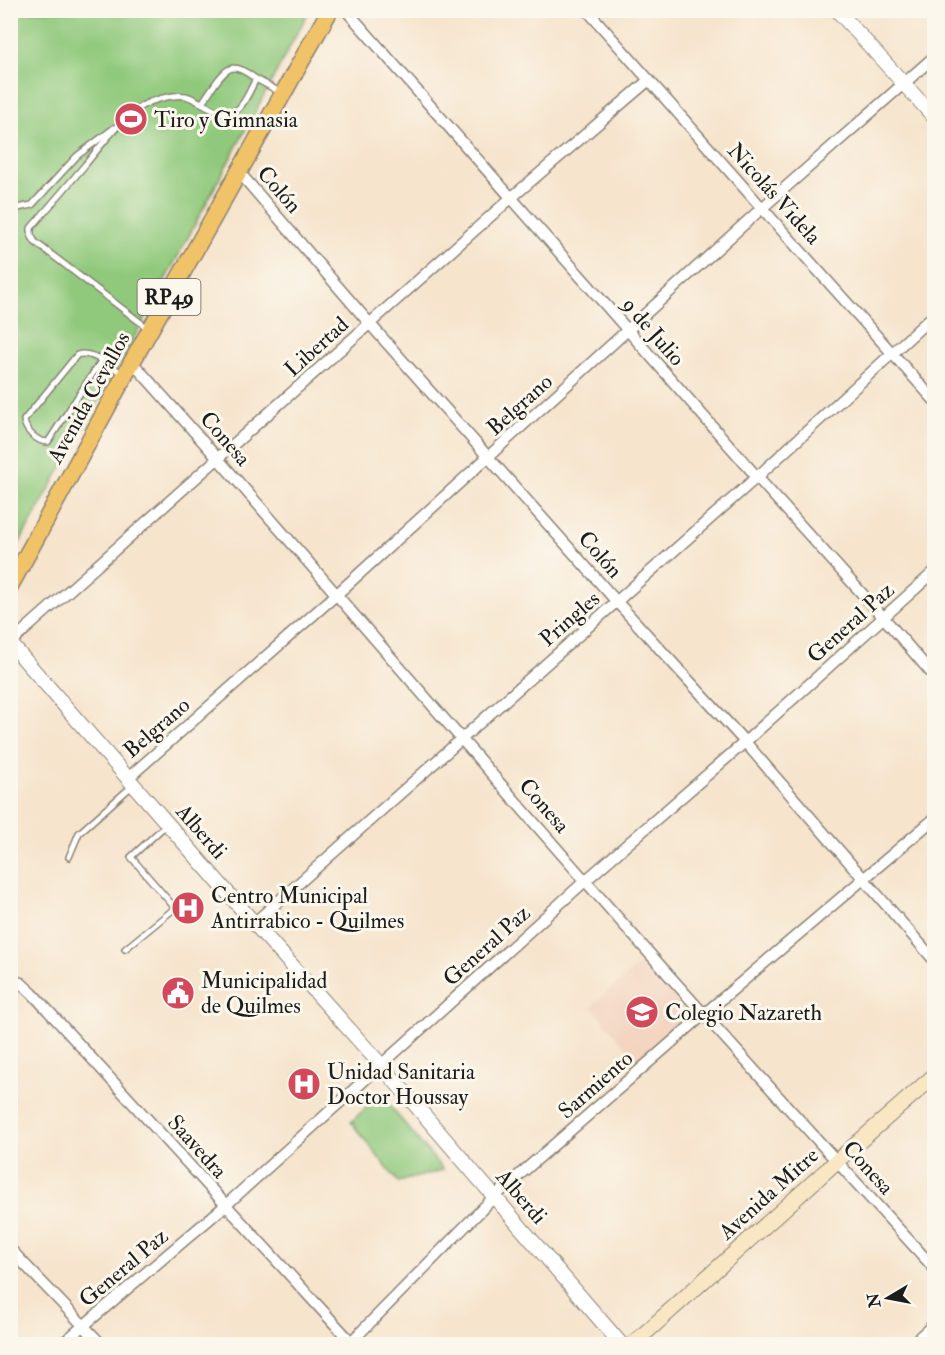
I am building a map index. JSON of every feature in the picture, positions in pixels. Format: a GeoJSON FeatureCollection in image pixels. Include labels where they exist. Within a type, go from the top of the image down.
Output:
{"type":"FeatureCollection","features":[{"type":"Feature","properties":{"kind":"main road","name":"Avenida Cevallos"},"geometry":{"type":"LineString","coordinates":[[10,586],[330,10]]}},
{"type":"Feature","properties":{"kind":"main road","name":"Avenida Mitre"},"geometry":{"type":"LineString","coordinates":[[633,1344],[934,1076]]}},
{"type":"Feature","properties":{"kind":"street","name":"9 de Julio"},"geometry":{"type":"LineString","coordinates":[[346,10],[934,676]]}},
{"type":"Feature","properties":{"kind":"street","name":"Nicolás Videla"},"geometry":{"type":"LineString","coordinates":[[587,10],[934,400]]}},
{"type":"Feature","properties":{"kind":"street"},"geometry":{"type":"LineString","coordinates":[[837,10],[934,117]]}},
{"type":"Feature","properties":{"kind":"street","name":"Belgrano"},"geometry":{"type":"LineString","coordinates":[[130,781],[762,208],[934,57]]}},
{"type":"Feature","properties":{"kind":"street","name":"Libertad"},"geometry":{"type":"LineString","coordinates":[[10,643],[511,198],[649,80]]}},
{"type":"Feature","properties":{"kind":"street","name":"Colón"},"geometry":{"type":"LineString","coordinates":[[239,172],[370,324],[745,742],[934,960]]}},
{"type":"Feature","properties":{"kind":"street","name":"Pringles"},"geometry":{"type":"LineString","coordinates":[[254,923],[757,477],[934,315]]}},
{"type":"Feature","properties":{"kind":"street","name":"Conesa"},"geometry":{"type":"LineString","coordinates":[[129,369],[219,458],[585,881],[934,1268]]}},
{"type":"Feature","properties":{"kind":"street","name":"General Paz"},"geometry":{"type":"LineString","coordinates":[[62,1344],[226,1205],[585,881],[745,742],[934,572]]}},
{"type":"Feature","properties":{"kind":"street","name":"Alberdi"},"geometry":{"type":"LineString","coordinates":[[10,643],[381,1065],[621,1344]]}},
{"type":"Feature","properties":{"kind":"street","name":"Sarmiento"},"geometry":{"type":"LineString","coordinates":[[351,1344],[494,1197],[934,819]]}},
{"type":"Feature","properties":{"kind":"street","name":"Saavedra"},"geometry":{"type":"LineString","coordinates":[[10,980],[21,983],[32,993],[351,1344]]}},
{"type":"Feature","properties":{"kind":"street"},"geometry":{"type":"LineString","coordinates":[[10,1249],[101,1344]]}},
{"type":"Feature","properties":{"kind":"street"},"geometry":{"type":"LineString","coordinates":[[912,1344],[934,1324]]}},
{"type":"Feature","properties":{"kind":"lane"},"geometry":{"type":"LineString","coordinates":[[202,103],[225,71],[231,68],[238,68],[283,94]]}},
{"type":"Feature","properties":{"kind":"lane"},"geometry":{"type":"LineString","coordinates":[[10,209],[33,205],[76,156],[147,103],[165,97],[185,96],[219,112],[231,113],[239,108],[256,79]]}},
{"type":"Feature","properties":{"kind":"lane"},"geometry":{"type":"LineString","coordinates":[[129,116],[31,228],[31,235],[35,242],[151,330]]}},
{"type":"Feature","properties":{"kind":"lane"},"geometry":{"type":"LineString","coordinates":[[100,360],[48,442],[42,442],[25,427],[24,420],[77,355],[85,353],[129,369]]}},
{"type":"Feature","properties":{"kind":"lane"},"geometry":{"type":"LineString","coordinates":[[69,857],[79,833],[130,781]]}},
{"type":"Feature","properties":{"kind":"lane"},"geometry":{"type":"LineString","coordinates":[[125,949],[175,908],[131,857],[168,823]]}},
{"type":"Feature","properties":{"kind":"shaded area","name":"Colegio Nazareth"},"geometry":{"type":"Polygon","coordinates":[[[643,961],[693,1019],[640,1064],[591,1006],[643,961]]]}},
{"type":"Feature","properties":{"kind":"green space","name":"Tiro y Gimnasia"},"geometry":{"type":"Polygon","coordinates":[[[11,11],[309,11],[140,327],[11,558],[11,11]]]}},
{"type":"Feature","properties":{"kind":"green space"},"geometry":{"type":"Polygon","coordinates":[[[380,1094],[443,1170],[398,1182],[351,1122],[380,1094]]]}},
{"type":"Feature","properties":{"kind":"place","name":"Tiro y Gimnasia"},"geometry":{"type":"Point","coordinates":[131,119]}},
{"type":"Feature","properties":{"kind":"place","name":"Centro Municipal Antirrabico - Quilmes"},"geometry":{"type":"Point","coordinates":[188,908]}},
{"type":"Feature","properties":{"kind":"place","name":"Municipalidad de Quilmes"},"geometry":{"type":"Point","coordinates":[178,993]}},
{"type":"Feature","properties":{"kind":"place","name":"Colegio Nazareth"},"geometry":{"type":"Point","coordinates":[642,1012]}},
{"type":"Feature","properties":{"kind":"place","name":"Unidad Sanitaria Doctor Houssay"},"geometry":{"type":"Point","coordinates":[304,1084]}}]}
